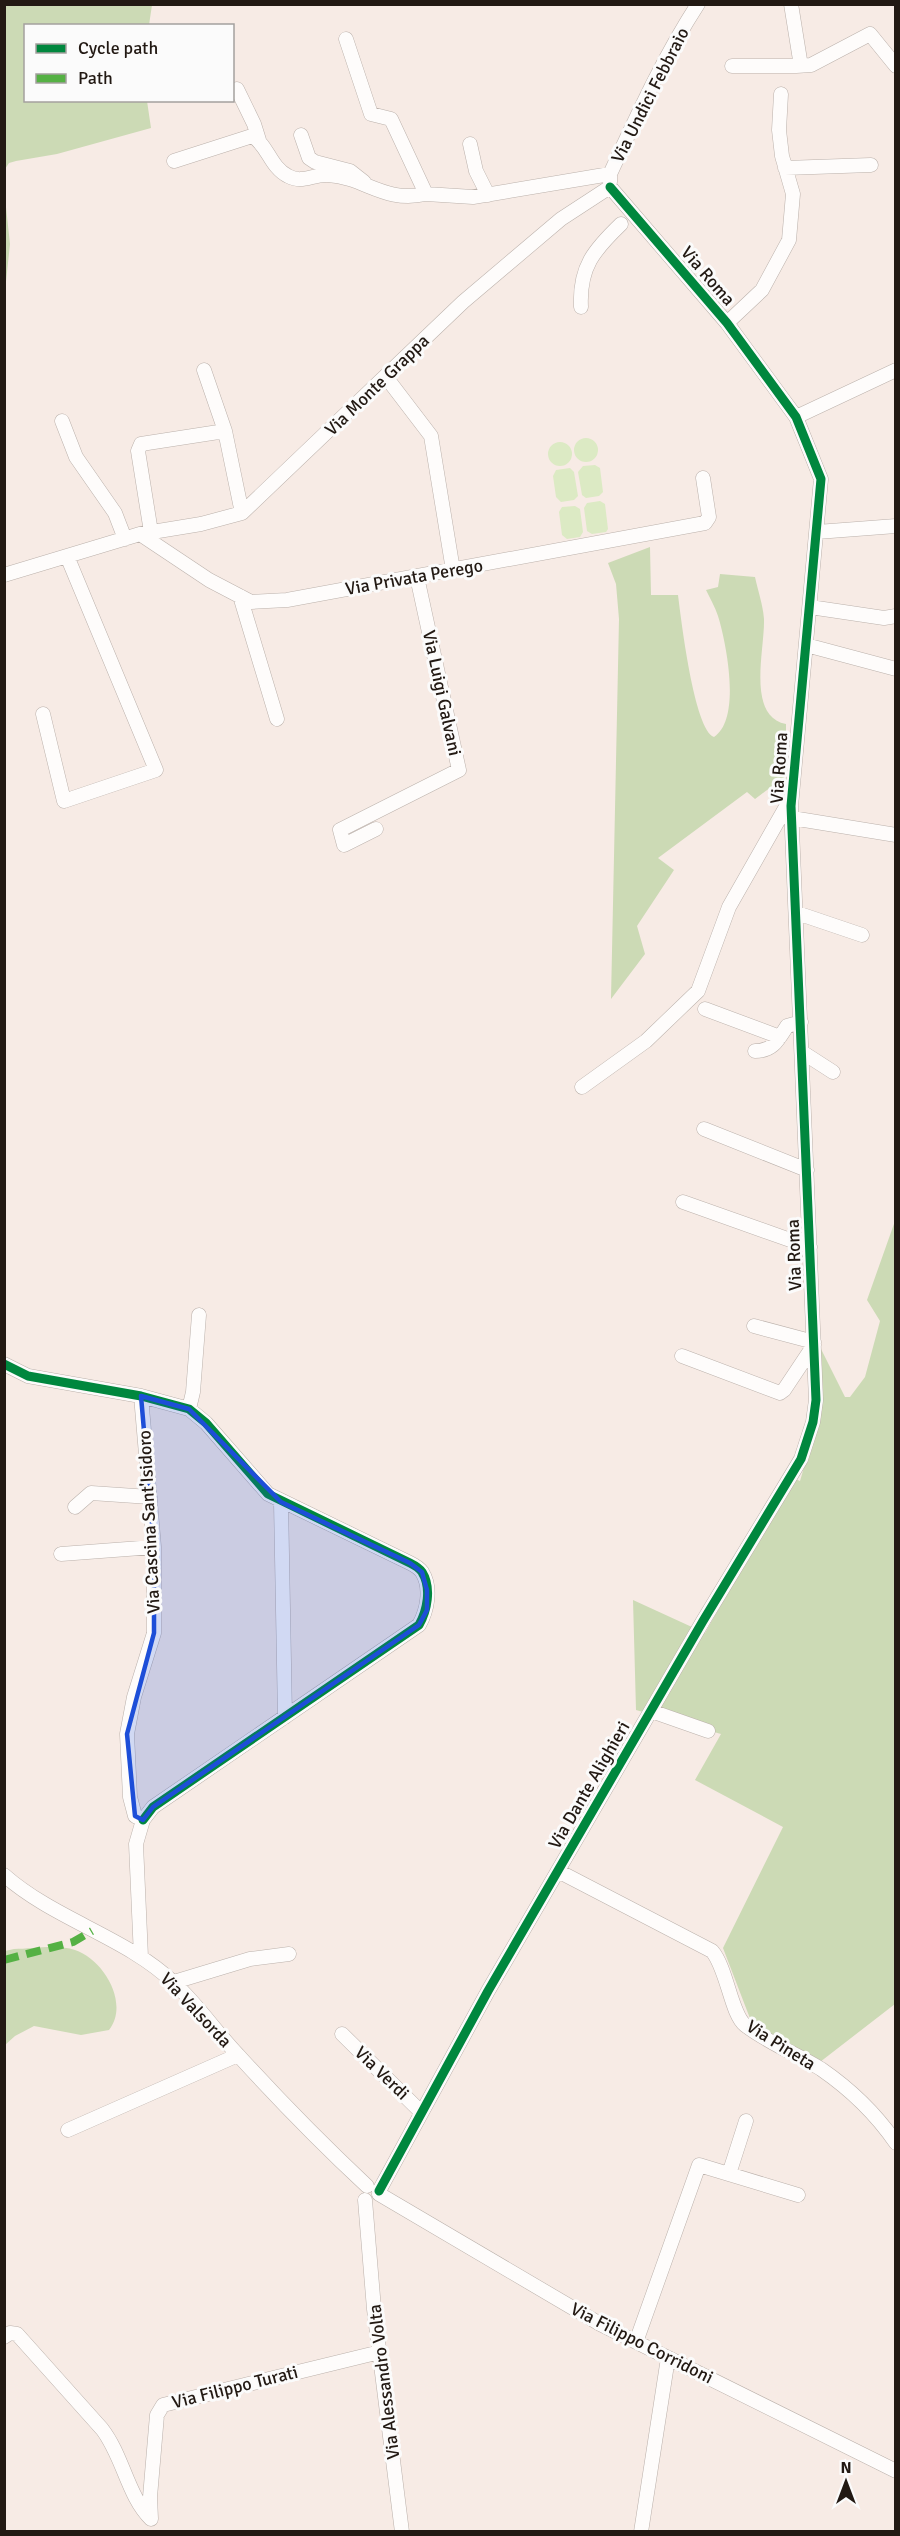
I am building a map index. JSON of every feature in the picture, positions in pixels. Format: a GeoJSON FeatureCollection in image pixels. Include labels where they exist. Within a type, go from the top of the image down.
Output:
{"type":"FeatureCollection","features":[{"type":"Feature","properties":{"kind":"street","name":"Via Undici Febbraio"},"geometry":{"type":"LineString","coordinates":[[610,181],[644,101],[681,29],[698,4]]}},
{"type":"Feature","properties":{"kind":"street"},"geometry":{"type":"LineString","coordinates":[[791,4],[801,60],[796,66]]}},
{"type":"Feature","properties":{"kind":"street"},"geometry":{"type":"LineString","coordinates":[[732,66],[811,65],[870,34],[896,66]]}},
{"type":"Feature","properties":{"kind":"street"},"geometry":{"type":"LineString","coordinates":[[346,39],[371,114],[392,119],[426,194]]}},
{"type":"Feature","properties":{"kind":"street"},"geometry":{"type":"LineString","coordinates":[[237,89],[259,140],[275,168],[287,176],[302,181],[318,175],[329,175],[391,196],[408,198],[426,194],[473,197],[610,181]]}},
{"type":"Feature","properties":{"kind":"street"},"geometry":{"type":"LineString","coordinates":[[727,323],[762,290],[789,240],[793,194],[785,168],[779,130],[781,94]]}},
{"type":"Feature","properties":{"kind":"street"},"geometry":{"type":"LineString","coordinates":[[301,135],[309,158],[315,162],[350,171],[370,187]]}},
{"type":"Feature","properties":{"kind":"street"},"geometry":{"type":"LineString","coordinates":[[174,161],[247,136],[259,140]]}},
{"type":"Feature","properties":{"kind":"street"},"geometry":{"type":"LineString","coordinates":[[470,144],[476,171],[488,195]]}},
{"type":"Feature","properties":{"kind":"street"},"geometry":{"type":"LineString","coordinates":[[785,168],[871,165]]}},
{"type":"Feature","properties":{"kind":"street","name":"Via Roma"},"geometry":{"type":"LineString","coordinates":[[610,181],[727,323],[796,417],[821,479],[792,796],[816,1400],[813,1422]]}},
{"type":"Feature","properties":{"kind":"street","name":"Via Monte Grappa"},"geometry":{"type":"LineString","coordinates":[[4,575],[146,533],[201,524],[242,513],[463,302],[561,219],[610,181]]}},
{"type":"Feature","properties":{"kind":"street"},"geometry":{"type":"LineString","coordinates":[[580,307],[580,288],[591,255],[600,243],[621,224]]}},
{"type":"Feature","properties":{"kind":"street"},"geometry":{"type":"LineString","coordinates":[[204,370],[225,431],[242,513]]}},
{"type":"Feature","properties":{"kind":"street"},"geometry":{"type":"LineString","coordinates":[[796,417],[896,370]]}},
{"type":"Feature","properties":{"kind":"street"},"geometry":{"type":"LineString","coordinates":[[386,377],[431,436],[453,570]]}},
{"type":"Feature","properties":{"kind":"street"},"geometry":{"type":"LineString","coordinates":[[62,421],[76,457],[115,513],[125,539]]}},
{"type":"Feature","properties":{"kind":"street"},"geometry":{"type":"LineString","coordinates":[[146,533],[138,447],[141,444],[225,431]]}},
{"type":"Feature","properties":{"kind":"street","name":"Via Privata Perego"},"geometry":{"type":"LineString","coordinates":[[146,533],[209,580],[251,602],[286,600],[705,523],[709,517],[703,478]]}},
{"type":"Feature","properties":{"kind":"street"},"geometry":{"type":"LineString","coordinates":[[817,532],[896,526]]}},
{"type":"Feature","properties":{"kind":"street"},"geometry":{"type":"LineString","coordinates":[[43,714],[63,801],[156,770],[67,556]]}},
{"type":"Feature","properties":{"kind":"street","name":"Via Luigi Galvani"},"geometry":{"type":"LineString","coordinates":[[376,829],[344,845],[340,830],[459,770],[417,577]]}},
{"type":"Feature","properties":{"kind":"street"},"geometry":{"type":"LineString","coordinates":[[240,596],[277,719]]}},
{"type":"Feature","properties":{"kind":"street"},"geometry":{"type":"LineString","coordinates":[[810,607],[884,618],[896,616]]}},
{"type":"Feature","properties":{"kind":"street"},"geometry":{"type":"LineString","coordinates":[[806,645],[896,669]]}},
{"type":"Feature","properties":{"kind":"street"},"geometry":{"type":"LineString","coordinates":[[582,1087],[646,1041],[698,991],[729,907],[792,796]]}},
{"type":"Feature","properties":{"kind":"street","name":"Via Roma"},"geometry":{"type":"LineString","coordinates":[[792,818],[896,835]]}},
{"type":"Feature","properties":{"kind":"street"},"geometry":{"type":"LineString","coordinates":[[797,912],[862,934]]}},
{"type":"Feature","properties":{"kind":"street"},"geometry":{"type":"LineString","coordinates":[[705,1010],[780,1037]]}},
{"type":"Feature","properties":{"kind":"street"},"geometry":{"type":"LineString","coordinates":[[755,1051],[765,1051],[775,1046],[787,1026],[801,1022]]}},
{"type":"Feature","properties":{"kind":"street"},"geometry":{"type":"LineString","coordinates":[[802,1052],[833,1072]]}},
{"type":"Feature","properties":{"kind":"street"},"geometry":{"type":"LineString","coordinates":[[704,1129],[807,1170]]}},
{"type":"Feature","properties":{"kind":"street","name":"Via Roma"},"geometry":{"type":"LineString","coordinates":[[683,1202],[810,1247]]}},
{"type":"Feature","properties":{"kind":"street"},"geometry":{"type":"LineString","coordinates":[[189,1409],[193,1392],[199,1315]]}},
{"type":"Feature","properties":{"kind":"street"},"geometry":{"type":"LineString","coordinates":[[682,1356],[780,1393],[814,1343],[754,1326]]}},
{"type":"Feature","properties":{"kind":"street"},"geometry":{"type":"LineString","coordinates":[[4,1364],[28,1376],[141,1396],[189,1409],[206,1423],[267,1494],[410,1563],[422,1572],[427,1590],[427,1610],[419,1625],[153,1807],[143,1820],[136,1844],[141,1958]]}},
{"type":"Feature","properties":{"kind":"street","name":"Via Cascina Sant'Isidoro"},"geometry":{"type":"LineString","coordinates":[[141,1396],[154,1547],[154,1633],[134,1697],[127,1734],[130,1797],[135,1816],[143,1820]]}},
{"type":"Feature","properties":{"kind":"street","name":"Via Dante Alighieri"},"geometry":{"type":"LineString","coordinates":[[372,2193],[392,2166],[558,1871],[801,1460],[813,1422]]}},
{"type":"Feature","properties":{"kind":"street"},"geometry":{"type":"LineString","coordinates":[[75,1507],[91,1493],[150,1497]]}},
{"type":"Feature","properties":{"kind":"street"},"geometry":{"type":"LineString","coordinates":[[281,1502],[285,1717]]}},
{"type":"Feature","properties":{"kind":"street"},"geometry":{"type":"LineString","coordinates":[[61,1554],[154,1547]]}},
{"type":"Feature","properties":{"kind":"street"},"geometry":{"type":"LineString","coordinates":[[651,1711],[708,1731]]}},
{"type":"Feature","properties":{"kind":"street","name":"Via Pineta"},"geometry":{"type":"LineString","coordinates":[[558,1871],[712,1951],[719,1959],[743,2024],[819,2068],[836,2081],[879,2119],[896,2143]]}},
{"type":"Feature","properties":{"kind":"street","name":"Via Valsorda"},"geometry":{"type":"LineString","coordinates":[[4,1875],[41,1903],[141,1958],[174,1982],[238,2055],[372,2193]]}},
{"type":"Feature","properties":{"kind":"street"},"geometry":{"type":"LineString","coordinates":[[174,1982],[250,1959],[289,1954]]}},
{"type":"Feature","properties":{"kind":"street","name":"Via Verdi"},"geometry":{"type":"LineString","coordinates":[[342,2034],[421,2112]]}},
{"type":"Feature","properties":{"kind":"street"},"geometry":{"type":"LineString","coordinates":[[68,2130],[238,2055]]}},
{"type":"Feature","properties":{"kind":"street"},"geometry":{"type":"LineString","coordinates":[[729,2174],[746,2121]]}},
{"type":"Feature","properties":{"kind":"street"},"geometry":{"type":"LineString","coordinates":[[636,2342],[699,2165],[798,2195]]}},
{"type":"Feature","properties":{"kind":"street","name":"Via Filippo Corridoni"},"geometry":{"type":"LineString","coordinates":[[372,2193],[396,2203],[600,2324],[896,2471]]}},
{"type":"Feature","properties":{"kind":"street","name":"Via Alessandro Volta"},"geometry":{"type":"LineString","coordinates":[[372,2193],[369,2232],[374,2309],[402,2532]]}},
{"type":"Feature","properties":{"kind":"street","name":"Via Filippo Turati"},"geometry":{"type":"LineString","coordinates":[[4,2337],[10,2333],[17,2334],[102,2429],[113,2443],[142,2509],[152,2519],[150,2497],[157,2415],[164,2405],[380,2352]]}},
{"type":"Feature","properties":{"kind":"street"},"geometry":{"type":"LineString","coordinates":[[641,2532],[668,2358]]}},
{"type":"Feature","properties":{"kind":"highlighted area"},"geometry":{"type":"Polygon","coordinates":[[[141,1396],[189,1409],[281,1502],[410,1563],[422,1572],[427,1590],[427,1610],[419,1625],[153,1807],[143,1820],[135,1816],[127,1734],[154,1633],[154,1547],[141,1396]]]}},
{"type":"Feature","properties":{"kind":"green space"},"geometry":{"type":"Polygon","coordinates":[[[5,4],[152,5],[149,24],[24,24],[24,102],[147,102],[151,128],[57,154],[16,161],[9,163],[5,169],[5,4]]]}},
{"type":"Feature","properties":{"kind":"green space"},"geometry":{"type":"Polygon","coordinates":[[[5,198],[10,244],[5,291],[5,198]]]}},
{"type":"Feature","properties":{"kind":"green space"},"geometry":{"type":"Polygon","coordinates":[[[586,438],[594,442],[598,450],[594,458],[586,462],[578,458],[574,450],[578,442],[586,438]]]}},
{"type":"Feature","properties":{"kind":"green space"},"geometry":{"type":"Polygon","coordinates":[[[560,442],[568,446],[572,454],[568,462],[560,466],[552,462],[548,454],[552,446],[560,442]]]}},
{"type":"Feature","properties":{"kind":"green space"},"geometry":{"type":"Polygon","coordinates":[[[595,465],[600,468],[603,492],[599,496],[586,498],[582,495],[578,472],[583,466],[595,465]]]}},
{"type":"Feature","properties":{"kind":"green space"},"geometry":{"type":"Polygon","coordinates":[[[570,468],[574,472],[578,496],[574,500],[561,502],[556,497],[553,476],[556,470],[570,468]]]}},
{"type":"Feature","properties":{"kind":"green space"},"geometry":{"type":"Polygon","coordinates":[[[600,501],[605,504],[608,529],[606,532],[592,534],[587,531],[584,508],[587,503],[600,501]]]}},
{"type":"Feature","properties":{"kind":"green space"},"geometry":{"type":"Polygon","coordinates":[[[575,506],[580,509],[583,532],[580,537],[567,539],[562,535],[559,512],[562,507],[575,506]]]}},
{"type":"Feature","properties":{"kind":"green space"},"geometry":{"type":"Polygon","coordinates":[[[650,547],[651,595],[678,595],[685,648],[700,715],[707,730],[714,737],[723,728],[728,714],[730,679],[717,613],[706,590],[718,587],[720,574],[755,577],[764,619],[760,680],[762,695],[766,708],[774,718],[786,724],[786,776],[755,799],[747,792],[658,858],[674,870],[637,926],[645,954],[611,999],[619,619],[616,584],[608,563],[650,547]]]}},
{"type":"Feature","properties":{"kind":"green space"},"geometry":{"type":"Polygon","coordinates":[[[895,1221],[895,2004],[820,2062],[792,2048],[751,2021],[723,1948],[783,1827],[695,1780],[721,1734],[636,1710],[633,1600],[705,1633],[793,1478],[800,1481],[814,1433],[820,1347],[845,1397],[850,1397],[865,1377],[880,1321],[867,1300],[895,1221]]]}},
{"type":"Feature","properties":{"kind":"green space"},"geometry":{"type":"Polygon","coordinates":[[[68,1948],[95,1962],[104,1972],[115,1995],[115,2019],[109,2030],[81,2035],[34,2026],[15,2036],[5,2045],[5,1951],[68,1948]]]}},
{"type":"Feature","properties":{"kind":"marked path"},"geometry":{"type":"LineString","coordinates":[[4,1960],[73,1942],[92,1931]]}},
{"type":"Feature","properties":{"kind":"cycle path"},"geometry":{"type":"LineString","coordinates":[[379,2191],[488,1991],[703,1621],[801,1459],[813,1422],[816,1400],[791,806],[821,479],[796,417],[727,323],[610,187]]}},
{"type":"Feature","properties":{"kind":"cycle path"},"geometry":{"type":"LineString","coordinates":[[4,1364],[28,1376],[141,1396],[189,1409],[206,1423],[268,1494],[412,1564],[421,1571],[425,1578],[428,1592],[419,1625],[153,1807],[143,1820]]}}]}
